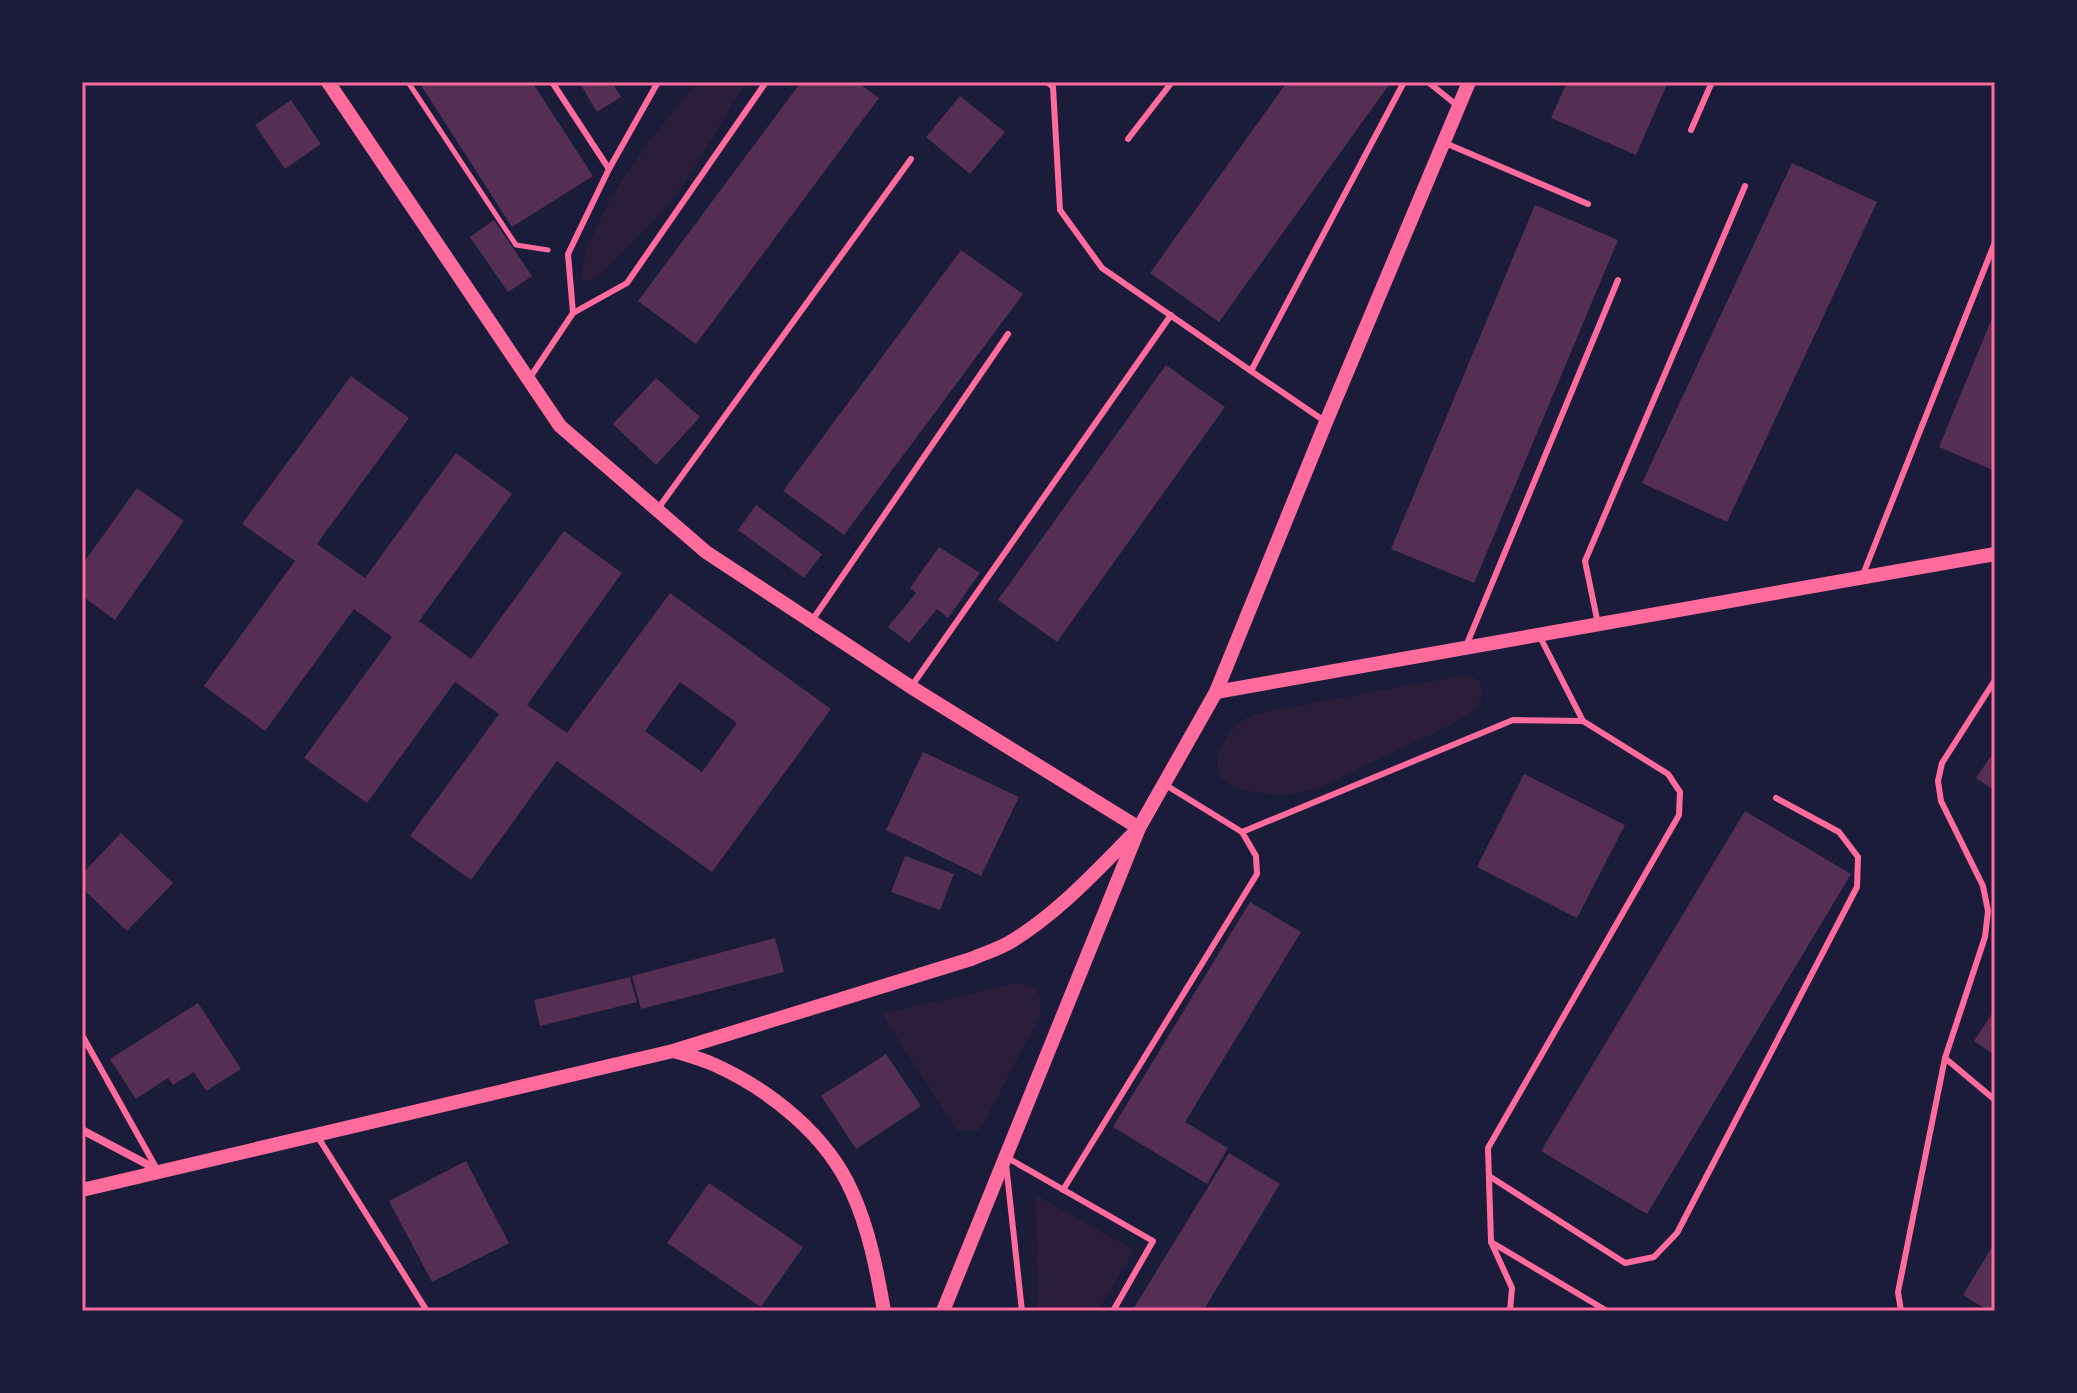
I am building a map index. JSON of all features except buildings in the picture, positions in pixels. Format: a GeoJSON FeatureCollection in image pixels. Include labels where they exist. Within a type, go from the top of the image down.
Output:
{"type":"FeatureCollection","features":[{"type":"Feature","properties":{"kind":"street"},"geometry":{"type":"LineString","coordinates":[[328,82],[560,426],[706,552],[911,687],[1139,828]]}},
{"type":"Feature","properties":{"kind":"street"},"geometry":{"type":"LineString","coordinates":[[943,1311],[1139,828],[1216,692],[1469,82]]}},
{"type":"Feature","properties":{"kind":"street"},"geometry":{"type":"LineString","coordinates":[[1216,692],[1995,554]]}},
{"type":"Feature","properties":{"kind":"street"},"geometry":{"type":"LineString","coordinates":[[82,1190],[673,1051],[971,959],[1009,943],[1061,907],[1139,828]]}},
{"type":"Feature","properties":{"kind":"street"},"geometry":{"type":"LineString","coordinates":[[673,1051],[713,1064],[748,1083],[812,1133],[852,1191],[867,1234],[884,1311]]}},
{"type":"Feature","properties":{"kind":"street"},"geometry":{"type":"LineString","coordinates":[[82,1130],[158,1171]]}},
{"type":"Feature","properties":{"kind":"lane"},"geometry":{"type":"LineString","coordinates":[[552,82],[609,169]]}},
{"type":"Feature","properties":{"kind":"lane"},"geometry":{"type":"LineString","coordinates":[[573,313],[568,254],[609,169],[658,82]]}},
{"type":"Feature","properties":{"kind":"lane"},"geometry":{"type":"LineString","coordinates":[[529,379],[573,313],[627,283],[766,82]]}},
{"type":"Feature","properties":{"kind":"lane"},"geometry":{"type":"LineString","coordinates":[[1128,139],[1172,82]]}},
{"type":"Feature","properties":{"kind":"lane"},"geometry":{"type":"LineString","coordinates":[[1251,371],[1404,82]]}},
{"type":"Feature","properties":{"kind":"lane"},"geometry":{"type":"LineString","coordinates":[[1428,82],[1459,107]]}},
{"type":"Feature","properties":{"kind":"lane"},"geometry":{"type":"LineString","coordinates":[[1691,130],[1712,82]]}},
{"type":"Feature","properties":{"kind":"lane"},"geometry":{"type":"LineString","coordinates":[[1052,84],[1060,210],[1102,268],[1326,422]]}},
{"type":"Feature","properties":{"kind":"lane"},"geometry":{"type":"LineString","coordinates":[[1444,142],[1588,204]]}},
{"type":"Feature","properties":{"kind":"lane"},"geometry":{"type":"LineString","coordinates":[[657,510],[911,159]]}},
{"type":"Feature","properties":{"kind":"lane"},"geometry":{"type":"LineString","coordinates":[[1598,624],[1585,561],[1745,186]]}},
{"type":"Feature","properties":{"kind":"lane"},"geometry":{"type":"LineString","coordinates":[[1862,578],[1995,242]]}},
{"type":"Feature","properties":{"kind":"lane"},"geometry":{"type":"LineString","coordinates":[[1465,648],[1618,280]]}},
{"type":"Feature","properties":{"kind":"lane"},"geometry":{"type":"LineString","coordinates":[[911,687],[1171,315]]}},
{"type":"Feature","properties":{"kind":"lane"},"geometry":{"type":"LineString","coordinates":[[811,622],[1008,334]]}},
{"type":"Feature","properties":{"kind":"lane"},"geometry":{"type":"LineString","coordinates":[[1510,1311],[1512,1288],[1491,1242],[1488,1148],[1679,815],[1680,792],[1668,774],[1583,721],[1539,635]]}},
{"type":"Feature","properties":{"kind":"lane"},"geometry":{"type":"LineString","coordinates":[[1901,1311],[1898,1292],[1945,1058],[1985,937],[1988,911],[1983,886],[1941,801],[1938,781],[1942,763],[1995,680]]}},
{"type":"Feature","properties":{"kind":"lane"},"geometry":{"type":"LineString","coordinates":[[1242,832],[1513,720],[1583,721]]}},
{"type":"Feature","properties":{"kind":"lane"},"geometry":{"type":"LineString","coordinates":[[1063,1190],[1257,874],[1256,856],[1242,832],[1164,784]]}},
{"type":"Feature","properties":{"kind":"lane"},"geometry":{"type":"LineString","coordinates":[[1489,1176],[1625,1263],[1654,1257],[1677,1233],[1857,887],[1858,857],[1839,832],[1776,798]]}},
{"type":"Feature","properties":{"kind":"lane"},"geometry":{"type":"LineString","coordinates":[[82,1035],[158,1171]]}},
{"type":"Feature","properties":{"kind":"lane"},"geometry":{"type":"LineString","coordinates":[[1945,1058],[1995,1100]]}},
{"type":"Feature","properties":{"kind":"lane"},"geometry":{"type":"LineString","coordinates":[[316,1134],[427,1311]]}},
{"type":"Feature","properties":{"kind":"lane"},"geometry":{"type":"LineString","coordinates":[[1006,1157],[1153,1241],[1113,1311]]}},
{"type":"Feature","properties":{"kind":"lane"},"geometry":{"type":"LineString","coordinates":[[1006,1157],[1022,1311]]}},
{"type":"Feature","properties":{"kind":"lane"},"geometry":{"type":"LineString","coordinates":[[1491,1242],[1607,1311]]}},
{"type":"Feature","properties":{"kind":"path"},"geometry":{"type":"LineString","coordinates":[[408,82],[516,245],[568,254]]}},
{"type":"Feature","properties":{"kind":"shaded area"},"geometry":{"type":"Polygon","coordinates":[[[698,82],[746,82],[670,203],[609,266],[592,280],[582,281],[588,248],[617,188],[698,82]]]}},
{"type":"Feature","properties":{"kind":"shaded area"},"geometry":{"type":"Polygon","coordinates":[[[1460,676],[1472,677],[1480,682],[1481,701],[1470,713],[1326,784],[1302,792],[1258,793],[1229,784],[1220,775],[1217,764],[1224,742],[1238,724],[1254,714],[1460,676]]]}},
{"type":"Feature","properties":{"kind":"shaded area"},"geometry":{"type":"Polygon","coordinates":[[[1018,983],[1034,986],[1041,998],[1040,1016],[980,1130],[956,1130],[882,1014],[1018,983]]]}},
{"type":"Feature","properties":{"kind":"shaded area"},"geometry":{"type":"Polygon","coordinates":[[[1036,1195],[1134,1250],[1098,1311],[1038,1311],[1036,1195]]]}}]}
